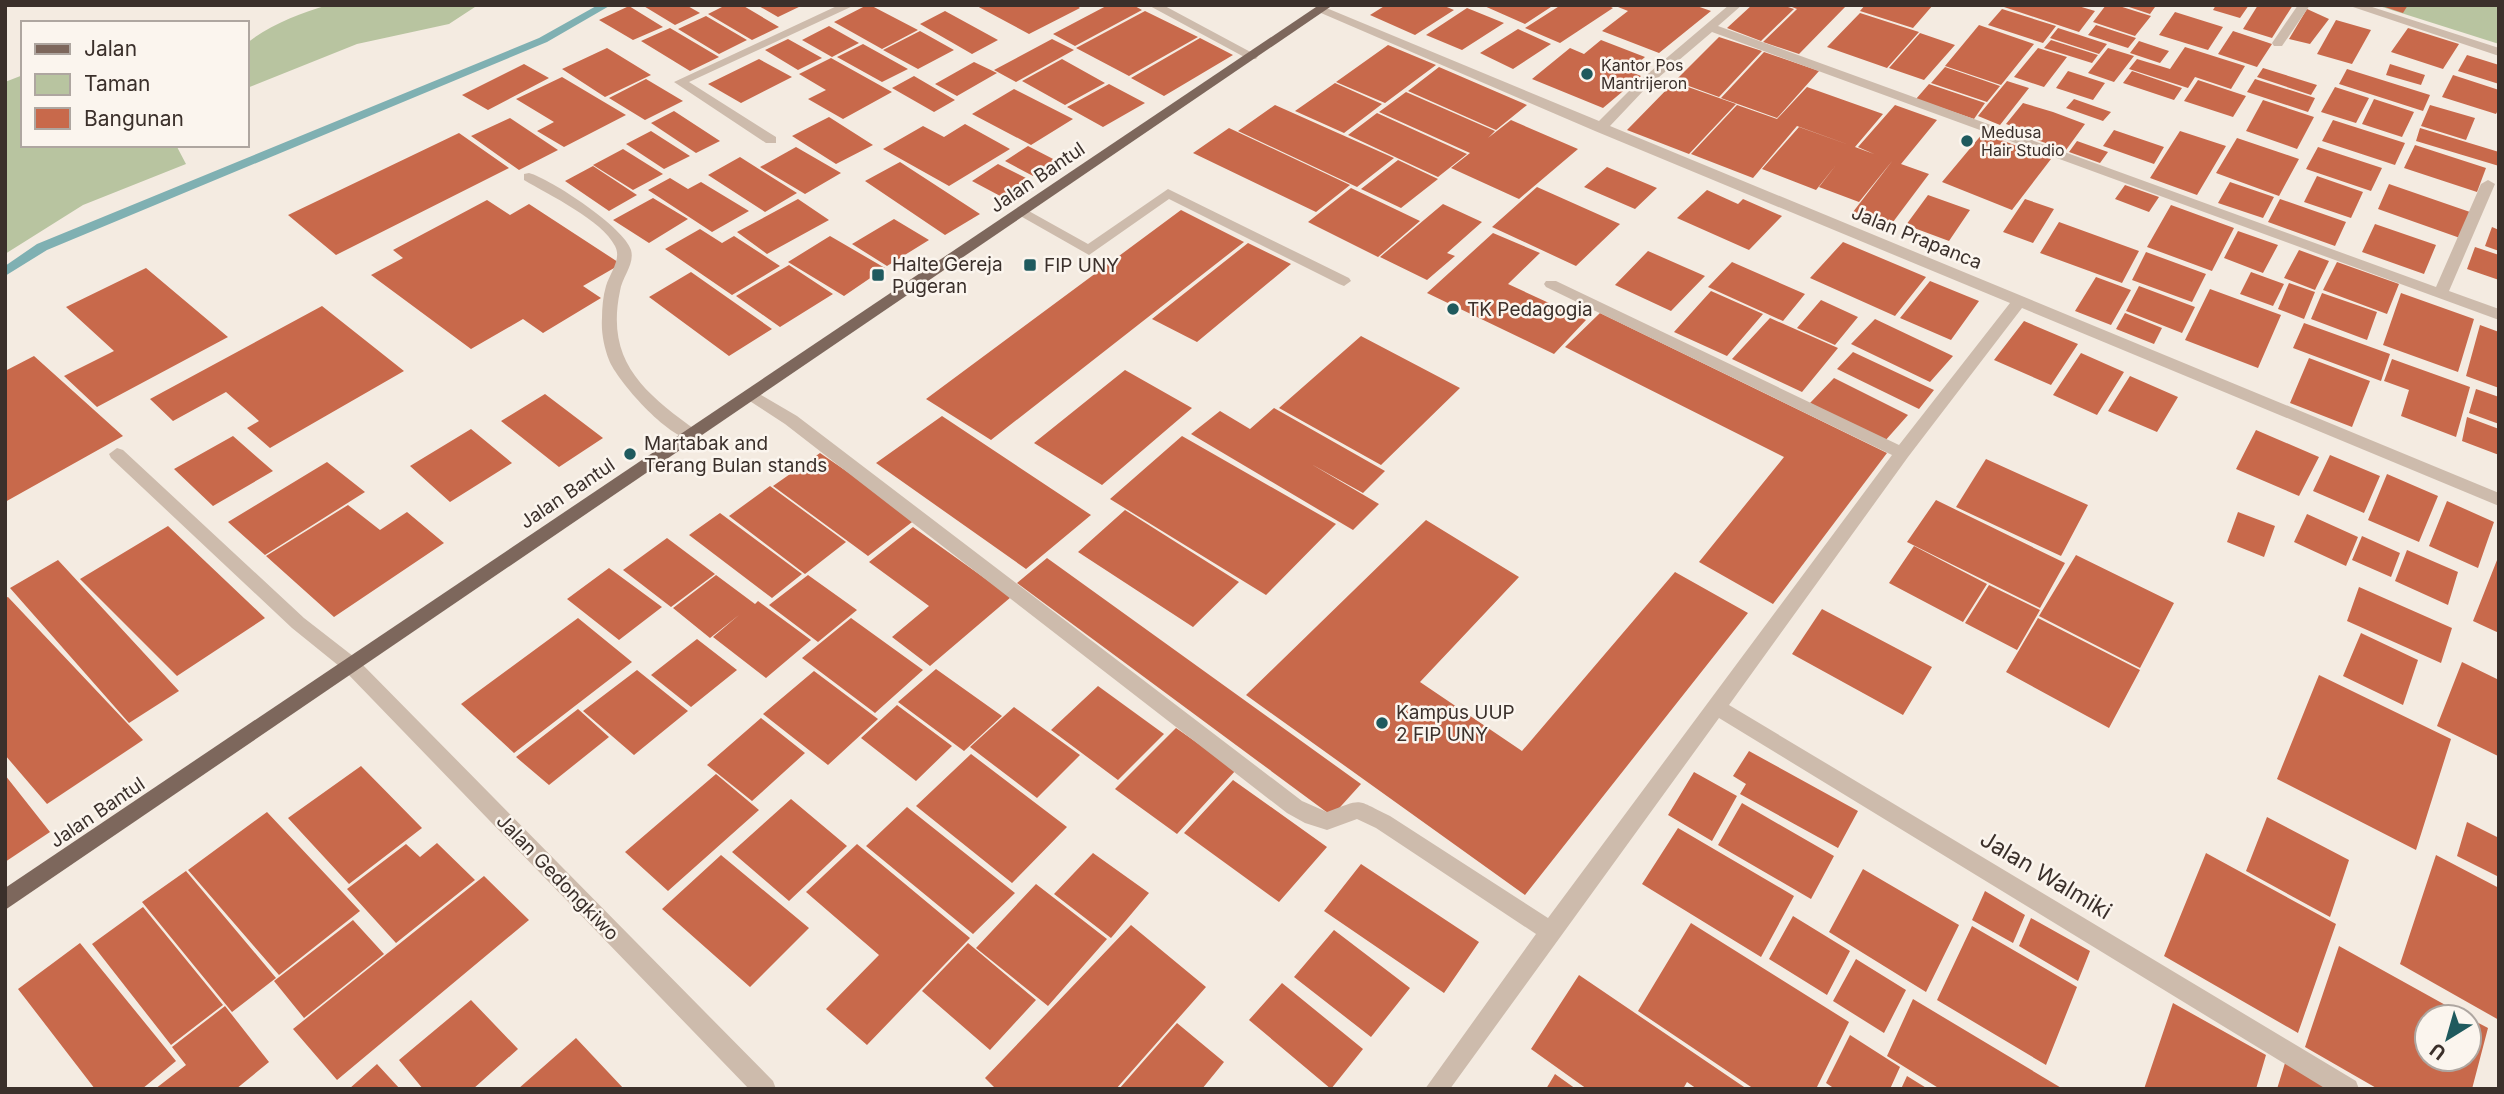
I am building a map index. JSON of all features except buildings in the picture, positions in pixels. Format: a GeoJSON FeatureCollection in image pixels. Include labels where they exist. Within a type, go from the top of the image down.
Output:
{"type":"FeatureCollection","features":[{"type":"Feature","properties":{"kind":"main road","name":"Jalan Bantul"},"geometry":{"type":"LineString","coordinates":[[5,900],[1324,7]]}},
{"type":"Feature","properties":{"kind":"street"},"geometry":{"type":"LineString","coordinates":[[771,140],[680,82],[849,5]]}},
{"type":"Feature","properties":{"kind":"street"},"geometry":{"type":"LineString","coordinates":[[1154,5],[1252,56]]}},
{"type":"Feature","properties":{"kind":"street"},"geometry":{"type":"LineString","coordinates":[[1600,128],[1641,86],[1736,5]]}},
{"type":"Feature","properties":{"kind":"street"},"geometry":{"type":"LineString","coordinates":[[2278,43],[2304,5]]}},
{"type":"Feature","properties":{"kind":"street"},"geometry":{"type":"LineString","coordinates":[[2353,5],[2499,52]]}},
{"type":"Feature","properties":{"kind":"street","name":"Jalan Prapanca"},"geometry":{"type":"LineString","coordinates":[[1324,7],[1600,128],[2499,499]]}},
{"type":"Feature","properties":{"kind":"street"},"geometry":{"type":"LineString","coordinates":[[1709,27],[2499,315]]}},
{"type":"Feature","properties":{"kind":"street"},"geometry":{"type":"LineString","coordinates":[[529,177],[595,220],[619,241],[625,260],[612,292],[610,336],[616,365],[648,403],[691,435]]}},
{"type":"Feature","properties":{"kind":"street"},"geometry":{"type":"LineString","coordinates":[[2440,293],[2488,184]]}},
{"type":"Feature","properties":{"kind":"street"},"geometry":{"type":"LineString","coordinates":[[1022,213],[1089,250],[1168,193],[1344,281]]}},
{"type":"Feature","properties":{"kind":"street"},"geometry":{"type":"LineString","coordinates":[[1551,284],[1902,453]]}},
{"type":"Feature","properties":{"kind":"street"},"geometry":{"type":"LineString","coordinates":[[1436,1089],[1902,453],[2020,300]]}},
{"type":"Feature","properties":{"kind":"street"},"geometry":{"type":"LineString","coordinates":[[750,396],[791,420],[1230,759],[1307,813],[1324,821],[1337,820],[1346,813],[1357,810],[1383,822],[1551,932]]}},
{"type":"Feature","properties":{"kind":"street","name":"Jalan Gedongkiwo"},"geometry":{"type":"LineString","coordinates":[[117,454],[298,623],[351,664],[765,1089]]}},
{"type":"Feature","properties":{"kind":"street","name":"Jalan Walmiki"},"geometry":{"type":"LineString","coordinates":[[1716,707],[2348,1089]]}},
{"type":"Feature","properties":{"kind":"green space"},"geometry":{"type":"Polygon","coordinates":[[[328,5],[478,5],[449,24],[357,44],[248,88],[248,42],[266,30],[328,5]]]}},
{"type":"Feature","properties":{"kind":"green space"},"geometry":{"type":"Polygon","coordinates":[[[2376,5],[2499,5],[2499,44],[2376,5]]]}},
{"type":"Feature","properties":{"kind":"green space"},"geometry":{"type":"Polygon","coordinates":[[[21,76],[21,147],[177,147],[186,164],[83,205],[5,254],[5,82],[21,76]]]}},
{"type":"Feature","properties":{"kind":"waterway"},"geometry":{"type":"LineString","coordinates":[[5,272],[42,247],[543,40],[606,5]]}},
{"type":"Feature","properties":{"kind":"place","name":"Kantor Pos Mantrijeron"},"geometry":{"type":"Point","coordinates":[1587,74]}},
{"type":"Feature","properties":{"kind":"place","name":"Medusa Hair Studio"},"geometry":{"type":"Point","coordinates":[1967,141]}},
{"type":"Feature","properties":{"kind":"place","name":"FIP UNY"},"geometry":{"type":"Point","coordinates":[1030,265]}},
{"type":"Feature","properties":{"kind":"place","name":"Halte Gereja Pugeran"},"geometry":{"type":"Point","coordinates":[878,275]}},
{"type":"Feature","properties":{"kind":"place","name":"TK Pedagogia"},"geometry":{"type":"Point","coordinates":[1453,309]}},
{"type":"Feature","properties":{"kind":"place","name":"Martabak and Terang Bulan stands"},"geometry":{"type":"Point","coordinates":[630,454]}},
{"type":"Feature","properties":{"kind":"place","name":"Kampus UUP 2 FIP UNY"},"geometry":{"type":"Point","coordinates":[1382,723]}}]}
